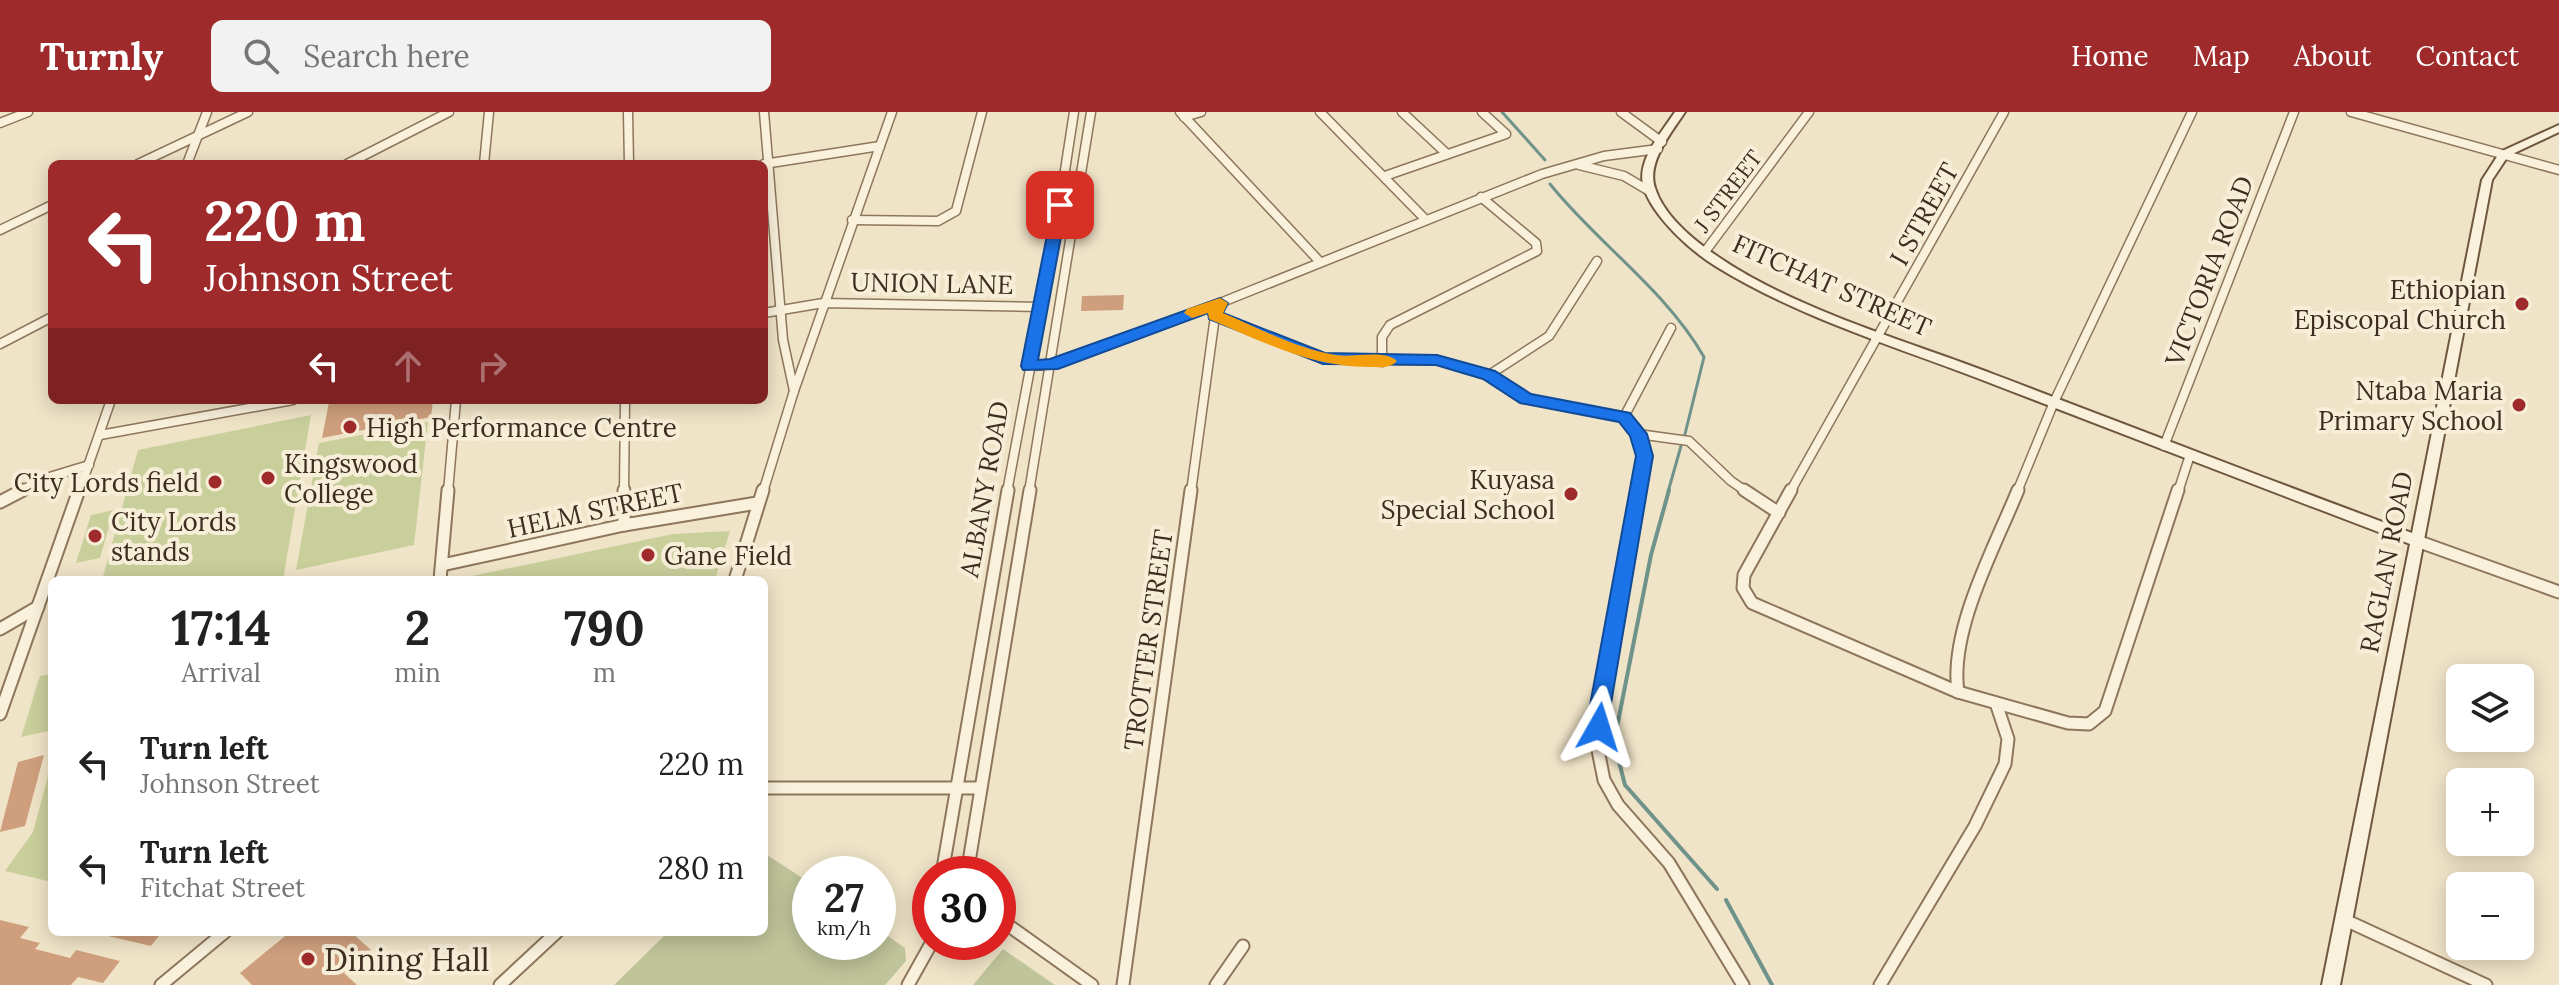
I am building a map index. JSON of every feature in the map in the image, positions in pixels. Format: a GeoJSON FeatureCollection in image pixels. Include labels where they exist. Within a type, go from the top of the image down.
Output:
{"type":"FeatureCollection","features":[{"type":"Feature","properties":{"kind":"main road"},"geometry":{"type":"LineString","coordinates":[[1651,192],[1647,179],[1660,145],[1680,112]]}},
{"type":"Feature","properties":{"kind":"main road"},"geometry":{"type":"LineString","coordinates":[[2504,154],[2556,131]]}},
{"type":"Feature","properties":{"kind":"main road","name":"RAGLAN ROAD"},"geometry":{"type":"LineString","coordinates":[[2331,985],[2482,199],[2487,180],[2504,154]]}},
{"type":"Feature","properties":{"kind":"main road","name":"FITCHAT STREET"},"geometry":{"type":"LineString","coordinates":[[1651,192],[1666,214],[1704,253],[1760,286],[2164,446],[2417,541]]}},
{"type":"Feature","properties":{"kind":"street"},"geometry":{"type":"LineString","coordinates":[[0,123],[28,112]]}},
{"type":"Feature","properties":{"kind":"street"},"geometry":{"type":"LineString","coordinates":[[188,160],[207,112]]}},
{"type":"Feature","properties":{"kind":"street"},"geometry":{"type":"LineString","coordinates":[[146,160],[248,112]]}},
{"type":"Feature","properties":{"kind":"street"},"geometry":{"type":"LineString","coordinates":[[355,160],[449,112]]}},
{"type":"Feature","properties":{"kind":"street"},"geometry":{"type":"LineString","coordinates":[[484,160],[489,112]]}},
{"type":"Feature","properties":{"kind":"street"},"geometry":{"type":"LineString","coordinates":[[628,112],[629,160]]}},
{"type":"Feature","properties":{"kind":"street"},"geometry":{"type":"LineString","coordinates":[[764,112],[768,160]]}},
{"type":"Feature","properties":{"kind":"street"},"geometry":{"type":"LineString","coordinates":[[736,576],[823,303],[892,112]]}},
{"type":"Feature","properties":{"kind":"street"},"geometry":{"type":"LineString","coordinates":[[852,220],[938,221],[956,211],[982,112]]}},
{"type":"Feature","properties":{"kind":"street","name":"ALBANY ROAD"},"geometry":{"type":"LineString","coordinates":[[945,856],[1074,112]]}},
{"type":"Feature","properties":{"kind":"street","name":"ALBANY ROAD"},"geometry":{"type":"LineString","coordinates":[[970,856],[1091,112]]}},
{"type":"Feature","properties":{"kind":"street"},"geometry":{"type":"LineString","coordinates":[[1182,114],[1201,112]]}},
{"type":"Feature","properties":{"kind":"street"},"geometry":{"type":"LineString","coordinates":[[1320,112],[1426,220]]}},
{"type":"Feature","properties":{"kind":"street"},"geometry":{"type":"LineString","coordinates":[[1402,112],[1447,154]]}},
{"type":"Feature","properties":{"kind":"street"},"geometry":{"type":"LineString","coordinates":[[1385,176],[1506,134],[1482,112]]}},
{"type":"Feature","properties":{"kind":"street"},"geometry":{"type":"LineString","coordinates":[[1621,112],[1660,145]]}},
{"type":"Feature","properties":{"kind":"street","name":"J STREET"},"geometry":{"type":"LineString","coordinates":[[1704,253],[1809,112]]}},
{"type":"Feature","properties":{"kind":"street","name":"I STREET"},"geometry":{"type":"LineString","coordinates":[[1958,692],[1752,603],[1742,589],[1741,581],[2004,112]]}},
{"type":"Feature","properties":{"kind":"street"},"geometry":{"type":"LineString","coordinates":[[2190,455],[2105,711],[2097,721],[2082,725],[1958,692],[1955,672],[1959,646],[1978,589],[2054,402],[2192,112]]}},
{"type":"Feature","properties":{"kind":"street","name":"VICTORIA ROAD"},"geometry":{"type":"LineString","coordinates":[[2164,446],[2294,112]]}},
{"type":"Feature","properties":{"kind":"street"},"geometry":{"type":"LineString","coordinates":[[2351,112],[2559,170]]}},
{"type":"Feature","properties":{"kind":"street"},"geometry":{"type":"LineString","coordinates":[[1182,114],[1320,262]]}},
{"type":"Feature","properties":{"kind":"street"},"geometry":{"type":"LineString","coordinates":[[1029,366],[1052,365],[1220,303],[1481,197],[1572,164],[1660,145]]}},
{"type":"Feature","properties":{"kind":"street"},"geometry":{"type":"LineString","coordinates":[[794,391],[789,379],[781,310],[768,164],[880,146]]}},
{"type":"Feature","properties":{"kind":"street"},"geometry":{"type":"LineString","coordinates":[[1572,164],[1624,176],[1651,192]]}},
{"type":"Feature","properties":{"kind":"street"},"geometry":{"type":"LineString","coordinates":[[1382,362],[1382,337],[1390,325],[1537,251],[1536,243],[1481,197]]}},
{"type":"Feature","properties":{"kind":"street"},"geometry":{"type":"LineString","coordinates":[[0,230],[48,207]]}},
{"type":"Feature","properties":{"kind":"street"},"geometry":{"type":"LineString","coordinates":[[1055,235],[1072,235]]}},
{"type":"Feature","properties":{"kind":"street"},"geometry":{"type":"LineString","coordinates":[[1489,375],[1549,336],[1597,261]]}},
{"type":"Feature","properties":{"kind":"street","name":"UNION LANE"},"geometry":{"type":"LineString","coordinates":[[768,312],[823,303],[1040,307]]}},
{"type":"Feature","properties":{"kind":"street","name":"TROTTER STREET"},"geometry":{"type":"LineString","coordinates":[[1123,985],[1215,316],[1220,303]]}},
{"type":"Feature","properties":{"kind":"street"},"geometry":{"type":"LineString","coordinates":[[1215,316],[1323,359],[1382,362],[1437,360],[1489,375],[1526,399],[1624,417],[1638,434],[1645,456],[1600,705],[1598,750],[1604,780],[1618,805],[1669,863],[1743,985]]}},
{"type":"Feature","properties":{"kind":"street"},"geometry":{"type":"LineString","coordinates":[[0,344],[48,319]]}},
{"type":"Feature","properties":{"kind":"street"},"geometry":{"type":"LineString","coordinates":[[1624,417],[1671,328]]}},
{"type":"Feature","properties":{"kind":"street"},"geometry":{"type":"LineString","coordinates":[[49,576],[110,404]]}},
{"type":"Feature","properties":{"kind":"street"},"geometry":{"type":"LineString","coordinates":[[100,435],[271,404]]}},
{"type":"Feature","properties":{"kind":"street"},"geometry":{"type":"LineString","coordinates":[[441,576],[456,404]]}},
{"type":"Feature","properties":{"kind":"street"},"geometry":{"type":"LineString","coordinates":[[624,525],[625,404]]}},
{"type":"Feature","properties":{"kind":"street"},"geometry":{"type":"LineString","coordinates":[[1638,434],[1689,441],[1731,481],[1779,513]]}},
{"type":"Feature","properties":{"kind":"street"},"geometry":{"type":"LineString","coordinates":[[1014,459],[1036,458]]}},
{"type":"Feature","properties":{"kind":"street"},"geometry":{"type":"LineString","coordinates":[[0,502],[43,479],[89,465]]}},
{"type":"Feature","properties":{"kind":"street","name":"HELM STREET"},"geometry":{"type":"LineString","coordinates":[[442,565],[624,525],[757,503]]}},
{"type":"Feature","properties":{"kind":"street"},"geometry":{"type":"LineString","coordinates":[[2417,541],[2559,592]]}},
{"type":"Feature","properties":{"kind":"street"},"geometry":{"type":"LineString","coordinates":[[997,558],[1019,557]]}},
{"type":"Feature","properties":{"kind":"street"},"geometry":{"type":"LineString","coordinates":[[0,714],[48,579]]}},
{"type":"Feature","properties":{"kind":"street"},"geometry":{"type":"LineString","coordinates":[[0,629],[38,607]]}},
{"type":"Feature","properties":{"kind":"street"},"geometry":{"type":"LineString","coordinates":[[1880,985],[1995,788],[2009,747],[2006,727],[1996,703]]}},
{"type":"Feature","properties":{"kind":"street"},"geometry":{"type":"LineString","coordinates":[[768,788],[980,788]]}},
{"type":"Feature","properties":{"kind":"street"},"geometry":{"type":"LineString","coordinates":[[2343,919],[2486,985]]}},
{"type":"Feature","properties":{"kind":"street"},"geometry":{"type":"LineString","coordinates":[[1016,931],[1092,985]]}},
{"type":"Feature","properties":{"kind":"street"},"geometry":{"type":"LineString","coordinates":[[161,985],[220,936]]}},
{"type":"Feature","properties":{"kind":"street"},"geometry":{"type":"LineString","coordinates":[[500,985],[553,936]]}},
{"type":"Feature","properties":{"kind":"street"},"geometry":{"type":"LineString","coordinates":[[1216,985],[1243,946]]}},
{"type":"Feature","properties":{"kind":"street"},"geometry":{"type":"LineString","coordinates":[[908,985],[922,960]]}},
{"type":"Feature","properties":{"kind":"green space","name":"City Lords field"},"geometry":{"type":"Polygon","coordinates":[[[311,415],[284,576],[103,576],[138,450],[311,415]]]}},
{"type":"Feature","properties":{"kind":"green space"},"geometry":{"type":"Polygon","coordinates":[[[428,422],[414,545],[296,570],[319,443],[428,422]]]}},
{"type":"Feature","properties":{"kind":"green space","name":"City Lords stands"},"geometry":{"type":"Polygon","coordinates":[[[114,510],[100,558],[76,563],[91,515],[114,510]]]}},
{"type":"Feature","properties":{"kind":"green space","name":"Gane Field"},"geometry":{"type":"Polygon","coordinates":[[[730,531],[716,576],[472,576],[673,534],[730,531]]]}},
{"type":"Feature","properties":{"kind":"green space"},"geometry":{"type":"Polygon","coordinates":[[[48,675],[48,731],[21,737],[40,676],[48,675]]]}},
{"type":"Feature","properties":{"kind":"green space"},"geometry":{"type":"Polygon","coordinates":[[[48,776],[48,881],[5,871],[33,832],[48,776]]]}},
{"type":"Feature","properties":{"kind":"green space"},"geometry":{"type":"Polygon","coordinates":[[[768,856],[792,871],[792,960],[896,960],[896,942],[905,948],[906,961],[885,985],[614,985],[664,936],[768,936],[768,856]]]}},
{"type":"Feature","properties":{"kind":"green space"},"geometry":{"type":"Polygon","coordinates":[[[1016,958],[1055,985],[973,985],[994,960],[1016,958]]]}},
{"type":"Feature","properties":{"kind":"building"},"geometry":{"type":"Polygon","coordinates":[[[1124,295],[1123,310],[1081,311],[1082,296],[1124,295]]]}},
{"type":"Feature","properties":{"kind":"building","name":"High Performance Centre"},"geometry":{"type":"Polygon","coordinates":[[[329,404],[433,404],[431,417],[322,438],[329,404]]]}},
{"type":"Feature","properties":{"kind":"building"},"geometry":{"type":"Polygon","coordinates":[[[44,755],[25,826],[0,832],[18,762],[44,755]]]}},
{"type":"Feature","properties":{"kind":"building"},"geometry":{"type":"Polygon","coordinates":[[[0,920],[29,927],[20,938],[40,943],[35,949],[70,958],[76,950],[120,961],[103,983],[78,977],[71,985],[0,985],[0,920]]]}},
{"type":"Feature","properties":{"kind":"building"},"geometry":{"type":"Polygon","coordinates":[[[108,936],[159,936],[151,946],[108,936]]]}},
{"type":"Feature","properties":{"kind":"building","name":"Dining Hall"},"geometry":{"type":"Polygon","coordinates":[[[285,936],[355,936],[371,950],[344,973],[357,985],[252,985],[240,973],[285,936]]]}},
{"type":"Feature","properties":{"kind":"waterway"},"geometry":{"type":"LineString","coordinates":[[1502,112],[1545,160]]}},
{"type":"Feature","properties":{"kind":"waterway"},"geometry":{"type":"LineString","coordinates":[[1550,184],[1651,288],[1704,357],[1685,434]]}},
{"type":"Feature","properties":{"kind":"waterway"},"geometry":{"type":"LineString","coordinates":[[1668,492],[1681,446]]}},
{"type":"Feature","properties":{"kind":"waterway"},"geometry":{"type":"LineString","coordinates":[[1669,490],[1651,555],[1614,742],[1625,785],[1717,889]]}},
{"type":"Feature","properties":{"kind":"waterway"},"geometry":{"type":"LineString","coordinates":[[1726,900],[1772,985]]}},
{"type":"Feature","properties":{"kind":"slow traffic"},"geometry":{"type":"LineString","coordinates":[[1192,313],[1220,303],[1215,316],[1314,356],[1339,361],[1389,361]]}},
{"type":"Feature","properties":{"kind":"place","name":"Ethiopian Episcopal Church"},"geometry":{"type":"Point","coordinates":[2522,304]}},
{"type":"Feature","properties":{"kind":"place","name":"Ntaba Maria Primary School"},"geometry":{"type":"Point","coordinates":[2519,405]}},
{"type":"Feature","properties":{"kind":"place","name":"High Performance Centre"},"geometry":{"type":"Point","coordinates":[350,427]}},
{"type":"Feature","properties":{"kind":"place","name":"Kingswood College"},"geometry":{"type":"Point","coordinates":[268,478]}},
{"type":"Feature","properties":{"kind":"place","name":"City Lords field"},"geometry":{"type":"Point","coordinates":[215,482]}},
{"type":"Feature","properties":{"kind":"place","name":"Kuyasa Special School"},"geometry":{"type":"Point","coordinates":[1571,494]}},
{"type":"Feature","properties":{"kind":"place","name":"City Lords stands"},"geometry":{"type":"Point","coordinates":[95,536]}},
{"type":"Feature","properties":{"kind":"place","name":"Gane Field"},"geometry":{"type":"Point","coordinates":[648,555]}},
{"type":"Feature","properties":{"kind":"place","name":"Dining Hall"},"geometry":{"type":"Point","coordinates":[308,959]}},
{"type":"Feature","properties":{"kind":"route"},"geometry":{"type":"LineString","coordinates":[[1060,205],[1029,366],[1052,365],[1220,303],[1215,316],[1323,359],[1382,362],[1437,360],[1463,365],[1489,375],[1526,399],[1624,417],[1638,434],[1645,456],[1600,705],[1599,727]]}}]}
